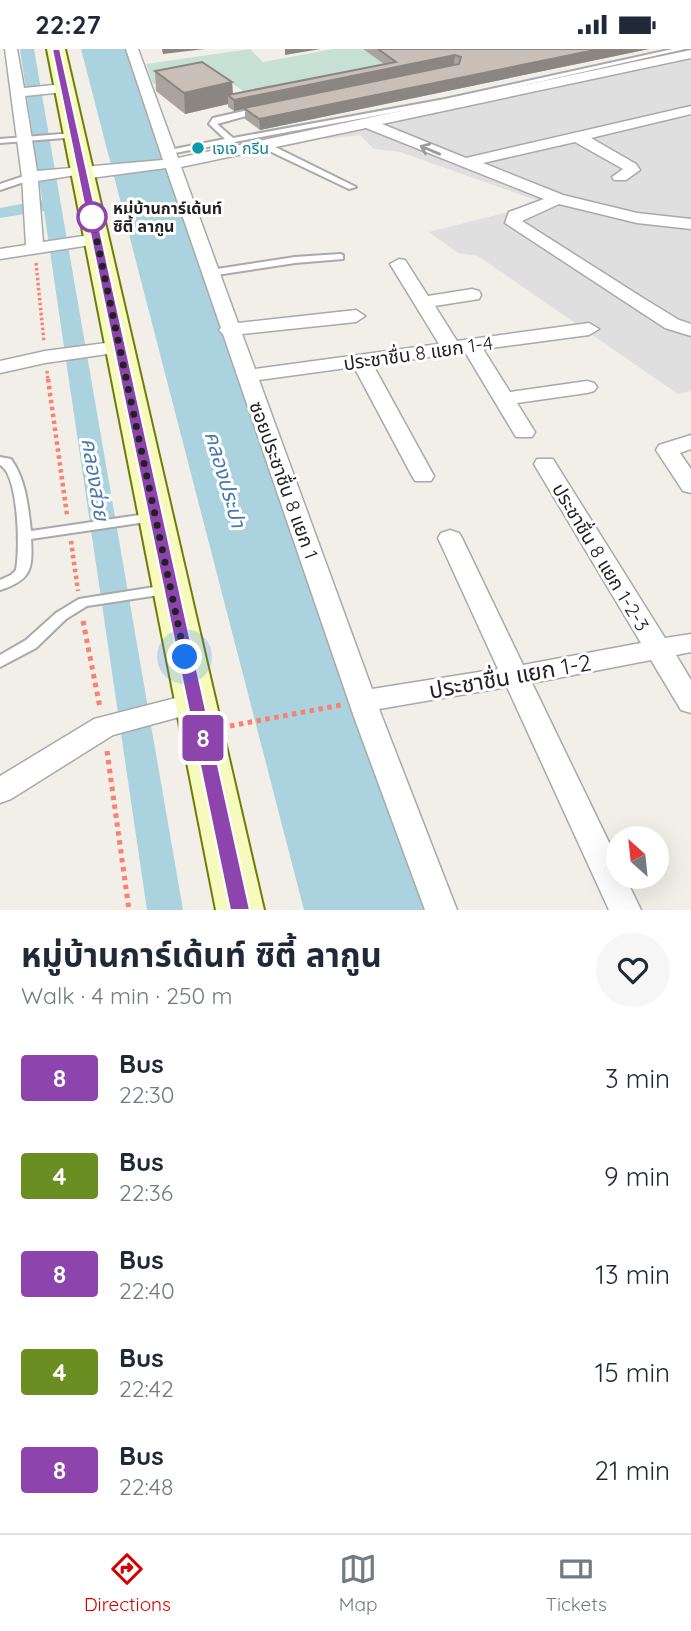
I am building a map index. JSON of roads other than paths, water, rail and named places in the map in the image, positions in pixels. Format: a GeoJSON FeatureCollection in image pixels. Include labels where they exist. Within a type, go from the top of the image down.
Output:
{"type":"FeatureCollection","features":[{"type":"Feature","properties":{"kind":"main road"},"geometry":{"type":"LineString","coordinates":[[56,49],[54,89],[65,135],[82,172],[85,241],[155,591],[195,703],[240,910]]}},
{"type":"Feature","properties":{"kind":"street"},"geometry":{"type":"LineString","coordinates":[[10,49],[28,139],[33,176],[33,205],[40,247]]}},
{"type":"Feature","properties":{"kind":"street","name":"ซอยประชาชื่น 8 แยก 1"},"geometry":{"type":"LineString","coordinates":[[132,49],[150,88],[171,160],[354,703],[441,910]]}},
{"type":"Feature","properties":{"kind":"street"},"geometry":{"type":"LineString","coordinates":[[33,176],[107,171],[264,145],[691,54]]}},
{"type":"Feature","properties":{"kind":"street"},"geometry":{"type":"LineString","coordinates":[[20,92],[54,89]]}},
{"type":"Feature","properties":{"kind":"street"},"geometry":{"type":"LineString","coordinates":[[369,124],[464,164],[487,165],[578,137],[691,110]]}},
{"type":"Feature","properties":{"kind":"street"},"geometry":{"type":"LineString","coordinates":[[394,118],[558,199],[637,218],[691,224]]}},
{"type":"Feature","properties":{"kind":"street"},"geometry":{"type":"LineString","coordinates":[[578,137],[631,167],[632,170],[620,177]]}},
{"type":"Feature","properties":{"kind":"street"},"geometry":{"type":"LineString","coordinates":[[558,199],[515,216],[513,223],[645,308],[673,324],[691,330]]}},
{"type":"Feature","properties":{"kind":"street"},"geometry":{"type":"LineString","coordinates":[[0,254],[85,241]]}},
{"type":"Feature","properties":{"kind":"street"},"geometry":{"type":"LineString","coordinates":[[399,264],[422,302],[504,399],[524,432]]}},
{"type":"Feature","properties":{"kind":"street"},"geometry":{"type":"LineString","coordinates":[[422,302],[472,295]]}},
{"type":"Feature","properties":{"kind":"street"},"geometry":{"type":"LineString","coordinates":[[229,330],[356,316]]}},
{"type":"Feature","properties":{"kind":"street","name":"ประชาชื่น 8 แยก 1-4"},"geometry":{"type":"LineString","coordinates":[[246,376],[589,329]]}},
{"type":"Feature","properties":{"kind":"street"},"geometry":{"type":"LineString","coordinates":[[0,367],[50,356],[106,349]]}},
{"type":"Feature","properties":{"kind":"street"},"geometry":{"type":"LineString","coordinates":[[360,361],[423,476]]}},
{"type":"Feature","properties":{"kind":"street"},"geometry":{"type":"LineString","coordinates":[[504,399],[587,387]]}},
{"type":"Feature","properties":{"kind":"street"},"geometry":{"type":"LineString","coordinates":[[691,442],[667,450],[691,486]]}},
{"type":"Feature","properties":{"kind":"street","name":"ประชาชื่น 8 แยก 1-2-3"},"geometry":{"type":"LineString","coordinates":[[545,464],[691,703]]}},
{"type":"Feature","properties":{"kind":"street"},"geometry":{"type":"LineString","coordinates":[[450,538],[625,910]]}},
{"type":"Feature","properties":{"kind":"street","name":"ประชาชื่น แยก 1-2"},"geometry":{"type":"LineString","coordinates":[[354,703],[516,677],[691,643]]}},
{"type":"Feature","properties":{"kind":"street"},"geometry":{"type":"LineString","coordinates":[[0,791],[112,724],[195,703]]}},
{"type":"Feature","properties":{"kind":"lane"},"geometry":{"type":"LineString","coordinates":[[171,160],[232,141],[445,101],[682,49]]}},
{"type":"Feature","properties":{"kind":"lane"},"geometry":{"type":"LineString","coordinates":[[232,141],[213,124],[216,120],[265,109]]}},
{"type":"Feature","properties":{"kind":"lane"},"geometry":{"type":"LineString","coordinates":[[0,141],[65,135]]}},
{"type":"Feature","properties":{"kind":"lane"},"geometry":{"type":"LineString","coordinates":[[264,145],[352,187]]}},
{"type":"Feature","properties":{"kind":"lane"},"geometry":{"type":"LineString","coordinates":[[0,187],[33,176]]}},
{"type":"Feature","properties":{"kind":"lane"},"geometry":{"type":"LineString","coordinates":[[209,273],[295,260],[340,257]]}},
{"type":"Feature","properties":{"kind":"lane"},"geometry":{"type":"LineString","coordinates":[[0,461],[7,462],[14,471],[24,536],[23,570],[16,579],[0,585]]}},
{"type":"Feature","properties":{"kind":"lane"},"geometry":{"type":"LineString","coordinates":[[24,536],[141,519]]}},
{"type":"Feature","properties":{"kind":"lane"},"geometry":{"type":"LineString","coordinates":[[0,662],[30,644],[61,617],[86,602],[155,591]]}},
{"type":"Feature","properties":{"kind":"water","name":"คลองประปา"},"geometry":{"type":"Polygon","coordinates":[[[81,49],[128,49],[424,910],[304,910],[81,49]]]}},
{"type":"Feature","properties":{"kind":"waterway","name":"คลองส่วย"},"geometry":{"type":"LineString","coordinates":[[27,49],[52,204]]}},
{"type":"Feature","properties":{"kind":"waterway"},"geometry":{"type":"LineString","coordinates":[[0,213],[52,204]]}},
{"type":"Feature","properties":{"kind":"waterway","name":"คลองส่วย"},"geometry":{"type":"LineString","coordinates":[[52,204],[165,910]]}},
{"type":"Feature","properties":{"kind":"place","name":"เจเจ กรีน"},"geometry":{"type":"Point","coordinates":[198,148]}},
{"type":"Feature","properties":{"kind":"place","name":"หมู่บ้านการ์เด้นท์ ซิตี้ ลากูน"},"geometry":{"type":"Point","coordinates":[92,217]}}]}
